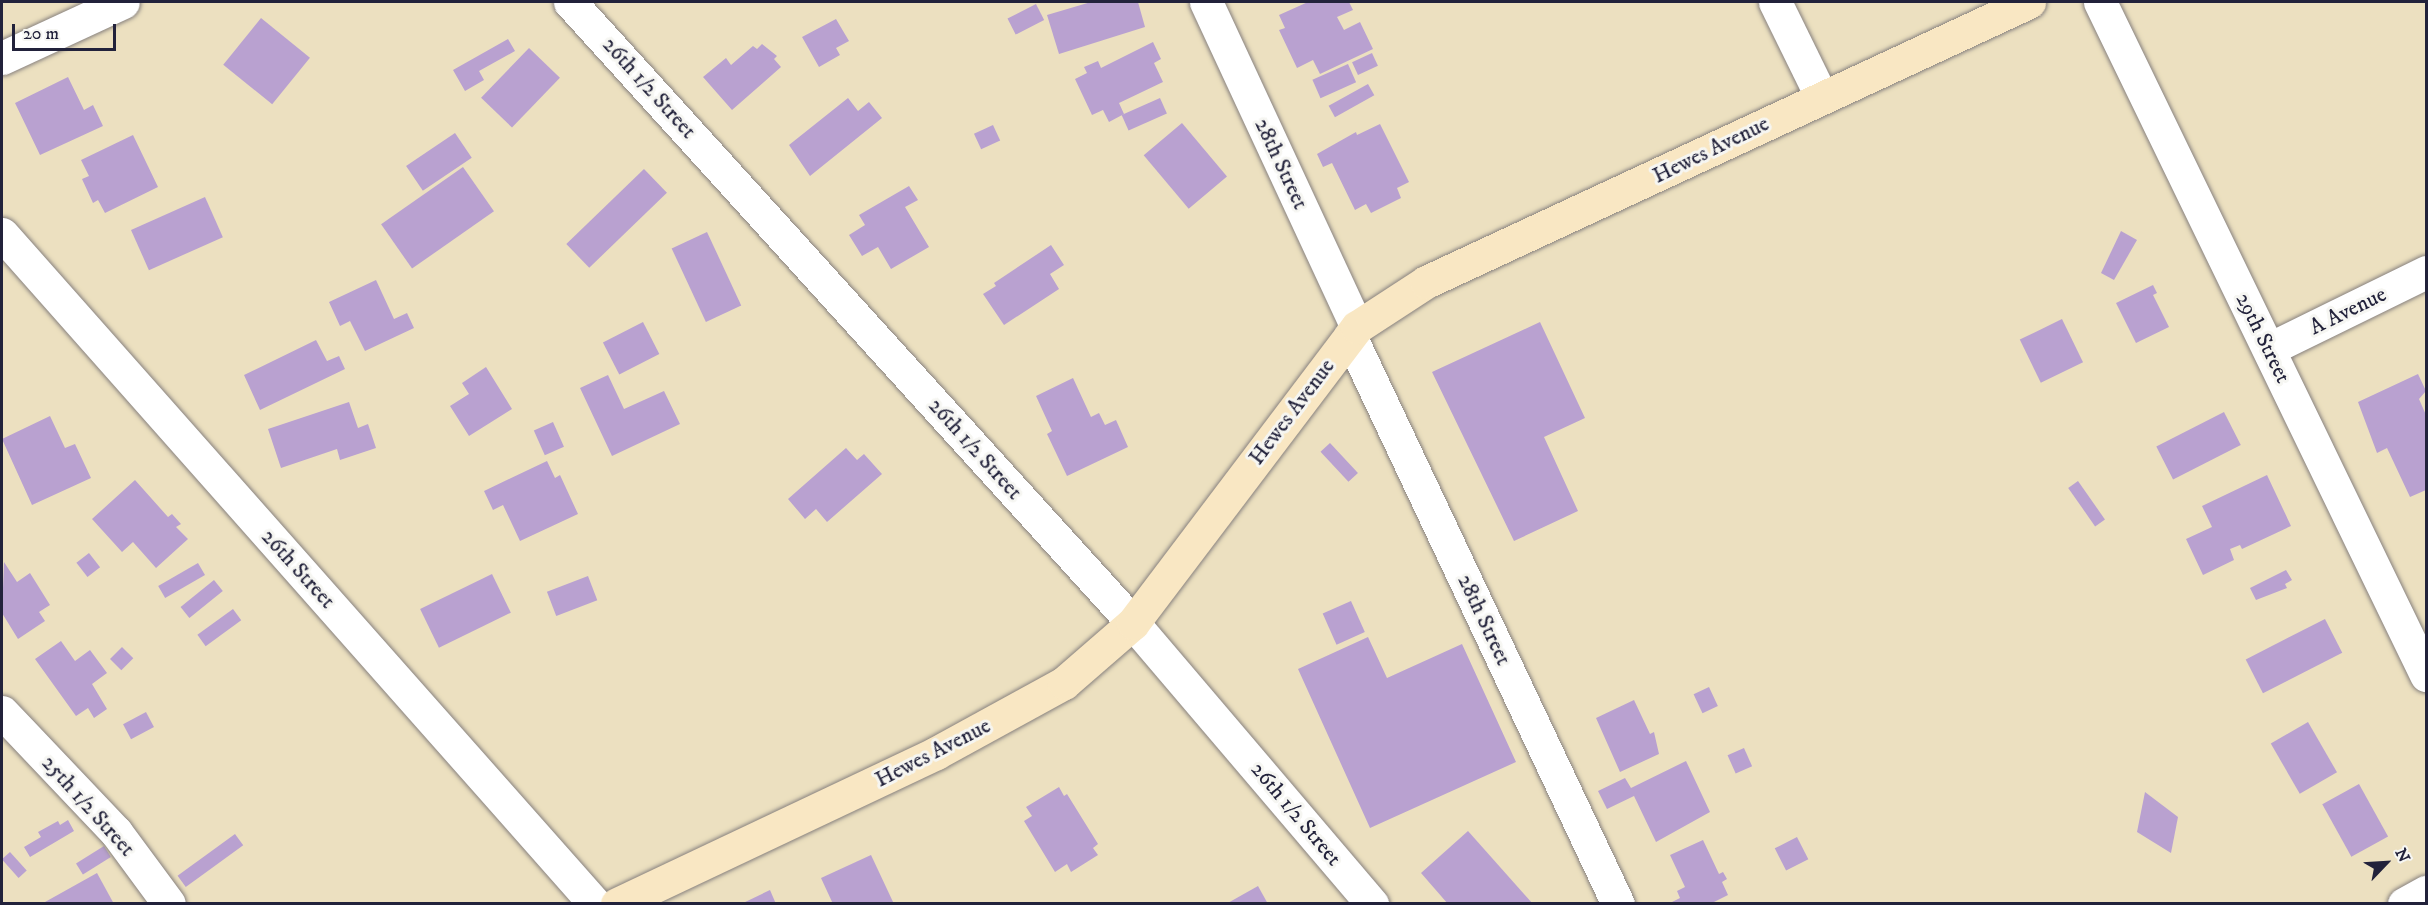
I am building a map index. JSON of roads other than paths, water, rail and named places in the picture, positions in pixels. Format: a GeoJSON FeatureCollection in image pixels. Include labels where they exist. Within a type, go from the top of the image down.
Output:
{"type":"FeatureCollection","features":[{"type":"Feature","properties":{"kind":"main road","name":"Hewes Avenue"},"geometry":{"type":"LineString","coordinates":[[617,903],[956,742],[1064,683],[1133,623],[1353,331],[1426,282],[1650,181],[1821,96],[2029,2]]}},
{"type":"Feature","properties":{"kind":"street"},"geometry":{"type":"LineString","coordinates":[[2,58],[123,2]]}},
{"type":"Feature","properties":{"kind":"street","name":"26th 1/2 Street"},"geometry":{"type":"LineString","coordinates":[[570,2],[1133,623],[1372,903]]}},
{"type":"Feature","properties":{"kind":"street","name":"28th Street"},"geometry":{"type":"LineString","coordinates":[[1206,2],[1353,331],[1618,903]]}},
{"type":"Feature","properties":{"kind":"street"},"geometry":{"type":"LineString","coordinates":[[1775,2],[1821,96]]}},
{"type":"Feature","properties":{"kind":"street","name":"29th Street"},"geometry":{"type":"LineString","coordinates":[[2100,2],[2427,675]]}},
{"type":"Feature","properties":{"kind":"street","name":"26th Street"},"geometry":{"type":"LineString","coordinates":[[2,234],[595,903]]}},
{"type":"Feature","properties":{"kind":"street","name":"A Avenue"},"geometry":{"type":"LineString","coordinates":[[2269,349],[2427,272]]}},
{"type":"Feature","properties":{"kind":"street","name":"25th 1/2 Street"},"geometry":{"type":"LineString","coordinates":[[2,712],[116,832],[170,903]]}},
{"type":"Feature","properties":{"kind":"street"},"geometry":{"type":"LineString","coordinates":[[2404,903],[2427,892]]}}]}
